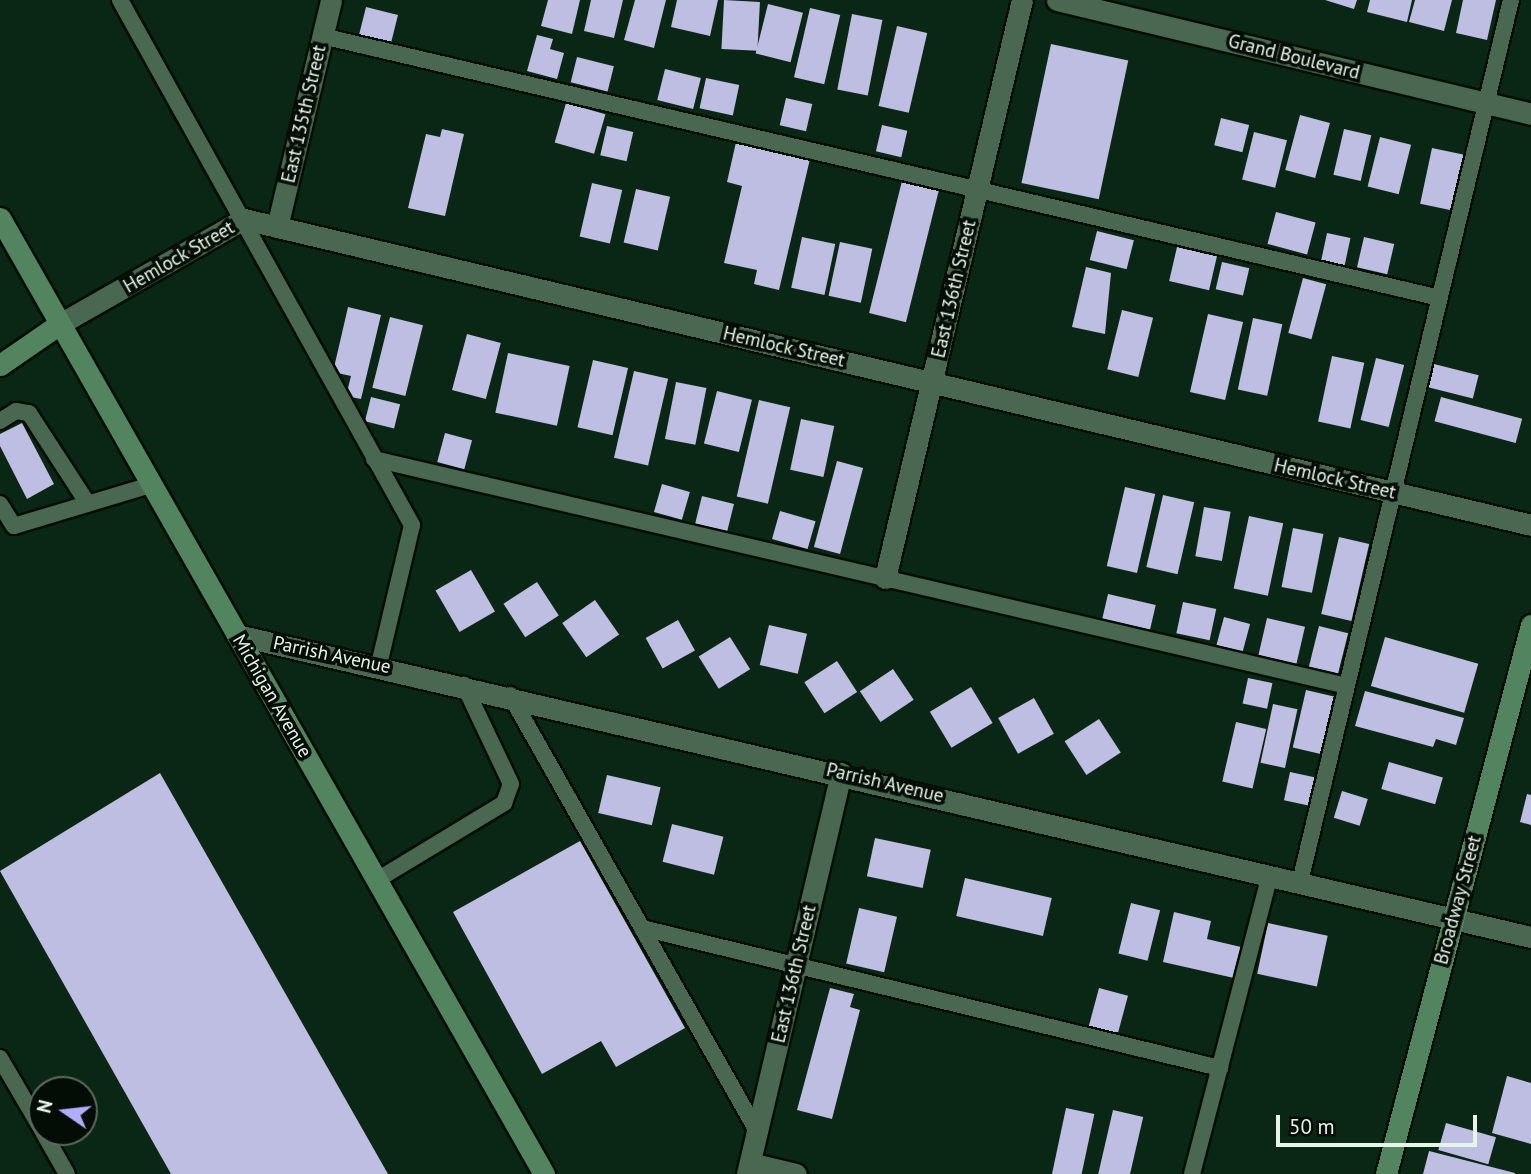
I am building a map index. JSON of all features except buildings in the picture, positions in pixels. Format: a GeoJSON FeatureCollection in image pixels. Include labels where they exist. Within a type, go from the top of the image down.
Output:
{"type":"FeatureCollection","features":[{"type":"Feature","properties":{"kind":"main road","name":"Michigan Avenue"},"geometry":{"type":"LineString","coordinates":[[0,218],[58,325],[544,1174]]}},
{"type":"Feature","properties":{"kind":"main road"},"geometry":{"type":"LineString","coordinates":[[0,365],[58,325]]}},
{"type":"Feature","properties":{"kind":"main road","name":"Broadway Street"},"geometry":{"type":"LineString","coordinates":[[1386,1174],[1531,625]]}},
{"type":"Feature","properties":{"kind":"street","name":"East 135th Street"},"geometry":{"type":"LineString","coordinates":[[277,227],[331,0]]}},
{"type":"Feature","properties":{"kind":"street","name":"East 136th Street"},"geometry":{"type":"LineString","coordinates":[[885,578],[1022,0]]}},
{"type":"Feature","properties":{"kind":"street","name":"Grand Boulevard"},"geometry":{"type":"LineString","coordinates":[[1056,0],[1531,114]]}},
{"type":"Feature","properties":{"kind":"street","name":"Hemlock Street"},"geometry":{"type":"LineString","coordinates":[[58,325],[244,219],[1531,525]]}},
{"type":"Feature","properties":{"kind":"street","name":"Parrish Avenue"},"geometry":{"type":"LineString","coordinates":[[237,635],[510,695],[1531,937]]}},
{"type":"Feature","properties":{"kind":"street","name":"East 136th Street"},"geometry":{"type":"LineString","coordinates":[[749,1169],[841,773]]}},
{"type":"Feature","properties":{"kind":"street"},"geometry":{"type":"LineString","coordinates":[[749,1169],[796,1174]]}},
{"type":"Feature","properties":{"kind":"lane"},"geometry":{"type":"LineString","coordinates":[[120,0],[412,525],[379,665]]}},
{"type":"Feature","properties":{"kind":"lane"},"geometry":{"type":"LineString","coordinates":[[1300,882],[1511,0]]}},
{"type":"Feature","properties":{"kind":"lane"},"geometry":{"type":"LineString","coordinates":[[322,36],[1440,298]]}},
{"type":"Feature","properties":{"kind":"lane"},"geometry":{"type":"LineString","coordinates":[[0,421],[16,411],[29,413],[88,504]]}},
{"type":"Feature","properties":{"kind":"lane"},"geometry":{"type":"LineString","coordinates":[[374,459],[1347,686]]}},
{"type":"Feature","properties":{"kind":"lane"},"geometry":{"type":"LineString","coordinates":[[0,504],[14,526],[151,485]]}},
{"type":"Feature","properties":{"kind":"lane"},"geometry":{"type":"LineString","coordinates":[[377,880],[504,803],[511,784],[464,685]]}},
{"type":"Feature","properties":{"kind":"lane"},"geometry":{"type":"LineString","coordinates":[[510,695],[757,1131]]}},
{"type":"Feature","properties":{"kind":"lane"},"geometry":{"type":"LineString","coordinates":[[1192,1174],[1270,875]]}},
{"type":"Feature","properties":{"kind":"lane"},"geometry":{"type":"LineString","coordinates":[[642,928],[1220,1068]]}},
{"type":"Feature","properties":{"kind":"lane"},"geometry":{"type":"LineString","coordinates":[[0,1058],[28,1107]]}},
{"type":"Feature","properties":{"kind":"lane"},"geometry":{"type":"LineString","coordinates":[[51,1146],[67,1174]]}}]}
